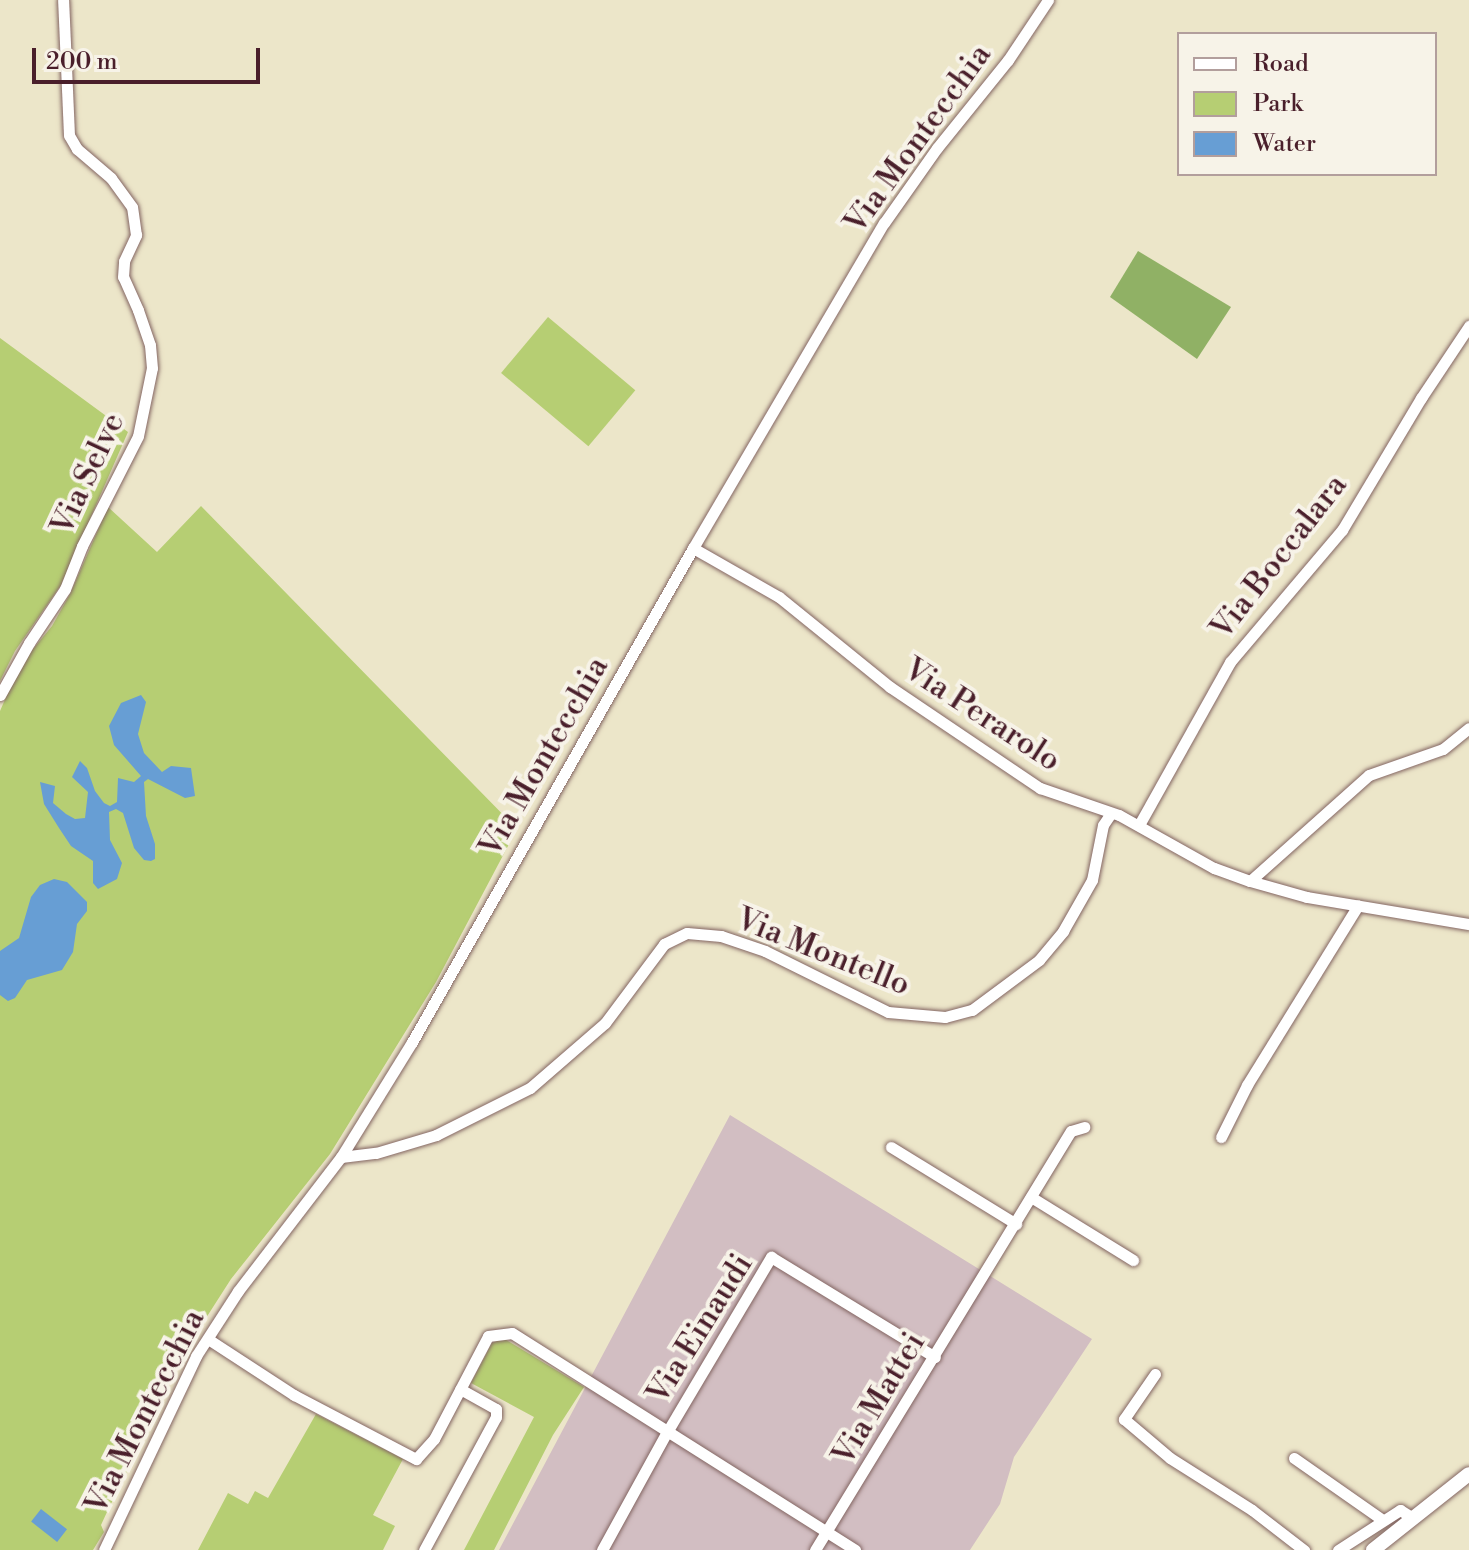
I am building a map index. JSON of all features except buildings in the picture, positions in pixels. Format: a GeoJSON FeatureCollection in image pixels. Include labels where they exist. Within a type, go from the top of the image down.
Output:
{"type":"FeatureCollection","features":[{"type":"Feature","properties":{"kind":"main road"},"geometry":{"type":"LineString","coordinates":[[1373,1550],[1469,1474]]}},
{"type":"Feature","properties":{"kind":"street","name":"Via Selve"},"geometry":{"type":"LineString","coordinates":[[0,695],[29,643],[65,589],[82,546],[138,436],[152,368],[146,333],[123,277],[124,261],[136,235],[132,207],[111,178],[77,149],[69,135],[63,0]]}},
{"type":"Feature","properties":{"kind":"street","name":"Via Montecchia"},"geometry":{"type":"LineString","coordinates":[[104,1550],[167,1413],[208,1339],[238,1291],[341,1157],[456,968],[693,548],[884,223],[937,148],[1008,60],[1048,0]]}},
{"type":"Feature","properties":{"kind":"street","name":"Via Boccalara"},"geometry":{"type":"LineString","coordinates":[[1139,825],[1230,662],[1342,530],[1421,398],[1469,326]]}},
{"type":"Feature","properties":{"kind":"street","name":"Via Perarolo"},"geometry":{"type":"LineString","coordinates":[[693,548],[779,597],[890,687],[1027,782],[1139,825],[1214,868],[1250,881],[1307,897],[1469,924]]}},
{"type":"Feature","properties":{"kind":"street"},"geometry":{"type":"LineString","coordinates":[[1250,881],[1369,775],[1443,749],[1469,728]]}},
{"type":"Feature","properties":{"kind":"street","name":"Via Montello"},"geometry":{"type":"LineString","coordinates":[[341,1157],[376,1153],[436,1135],[530,1088],[605,1023],[664,944],[687,933],[721,936],[765,951],[888,1012],[945,1017],[972,1010],[1039,960],[1063,931],[1092,880],[1103,825],[1111,813]]}},
{"type":"Feature","properties":{"kind":"street"},"geometry":{"type":"LineString","coordinates":[[1221,1137],[1247,1085],[1358,905]]}},
{"type":"Feature","properties":{"kind":"street","name":"Via Mattei"},"geometry":{"type":"LineString","coordinates":[[815,1550],[1071,1131],[1084,1127]]}},
{"type":"Feature","properties":{"kind":"street"},"geometry":{"type":"LineString","coordinates":[[891,1147],[1016,1224]]}},
{"type":"Feature","properties":{"kind":"street"},"geometry":{"type":"LineString","coordinates":[[1031,1197],[1133,1260]]}},
{"type":"Feature","properties":{"kind":"street","name":"Via Einaudi"},"geometry":{"type":"LineString","coordinates":[[602,1550],[667,1432],[771,1257],[935,1357]]}},
{"type":"Feature","properties":{"kind":"street"},"geometry":{"type":"LineString","coordinates":[[208,1339],[294,1395],[416,1459],[434,1439],[488,1336],[512,1333],[855,1550]]}},
{"type":"Feature","properties":{"kind":"street"},"geometry":{"type":"LineString","coordinates":[[1155,1374],[1124,1419],[1170,1458],[1252,1510],[1304,1550]]}},
{"type":"Feature","properties":{"kind":"street"},"geometry":{"type":"LineString","coordinates":[[424,1550],[496,1417],[496,1409],[460,1389]]}},
{"type":"Feature","properties":{"kind":"street"},"geometry":{"type":"LineString","coordinates":[[1294,1458],[1381,1519]]}},
{"type":"Feature","properties":{"kind":"street"},"geometry":{"type":"LineString","coordinates":[[1338,1550],[1381,1519],[1400,1510],[1413,1518]]}},
{"type":"Feature","properties":{"kind":"shaded area"},"geometry":{"type":"Polygon","coordinates":[[[730,1115],[1092,1339],[1014,1457],[1000,1504],[970,1550],[499,1550],[730,1115]]]}},
{"type":"Feature","properties":{"kind":"green space"},"geometry":{"type":"Polygon","coordinates":[[[1138,251],[1231,307],[1197,359],[1110,297],[1138,251]]]}},
{"type":"Feature","properties":{"kind":"green space"},"geometry":{"type":"Polygon","coordinates":[[[548,317],[635,390],[588,446],[501,373],[548,317]]]}},
{"type":"Feature","properties":{"kind":"green space"},"geometry":{"type":"Polygon","coordinates":[[[0,338],[128,432],[61,585],[15,651],[0,681],[0,338]]]}},
{"type":"Feature","properties":{"kind":"green space"},"geometry":{"type":"Polygon","coordinates":[[[201,506],[517,829],[436,982],[330,1154],[231,1279],[190,1343],[107,1512],[101,1525],[104,1532],[93,1550],[0,1550],[0,711],[20,665],[52,626],[70,594],[108,507],[157,552],[201,506]]]}},
{"type":"Feature","properties":{"kind":"green space"},"geometry":{"type":"Polygon","coordinates":[[[503,1338],[584,1387],[553,1435],[494,1550],[464,1550],[534,1417],[471,1383],[492,1343],[503,1338]]]}},
{"type":"Feature","properties":{"kind":"green space"},"geometry":{"type":"Polygon","coordinates":[[[316,1414],[403,1459],[373,1515],[395,1526],[383,1550],[198,1550],[228,1493],[248,1504],[255,1491],[268,1498],[316,1414]]]}},
{"type":"Feature","properties":{"kind":"water"},"geometry":{"type":"Polygon","coordinates":[[[141,695],[146,702],[138,734],[144,753],[162,772],[171,766],[191,768],[195,796],[185,798],[148,779],[144,782],[146,816],[155,844],[155,859],[151,861],[144,860],[134,848],[123,813],[116,809],[109,812],[110,840],[122,863],[117,879],[98,889],[93,883],[93,861],[71,846],[44,804],[40,782],[55,786],[53,803],[66,814],[75,819],[85,818],[88,792],[72,777],[80,761],[87,768],[95,791],[104,803],[110,806],[117,802],[118,778],[134,782],[141,776],[114,745],[109,726],[121,703],[141,695]]]}},
{"type":"Feature","properties":{"kind":"water"},"geometry":{"type":"Polygon","coordinates":[[[54,879],[67,882],[87,902],[87,911],[77,924],[73,952],[62,970],[27,980],[15,998],[8,1001],[0,995],[0,951],[19,938],[31,897],[40,885],[54,879]]]}},
{"type":"Feature","properties":{"kind":"water"},"geometry":{"type":"Polygon","coordinates":[[[41,1509],[67,1529],[57,1542],[31,1522],[41,1509]]]}}]}
